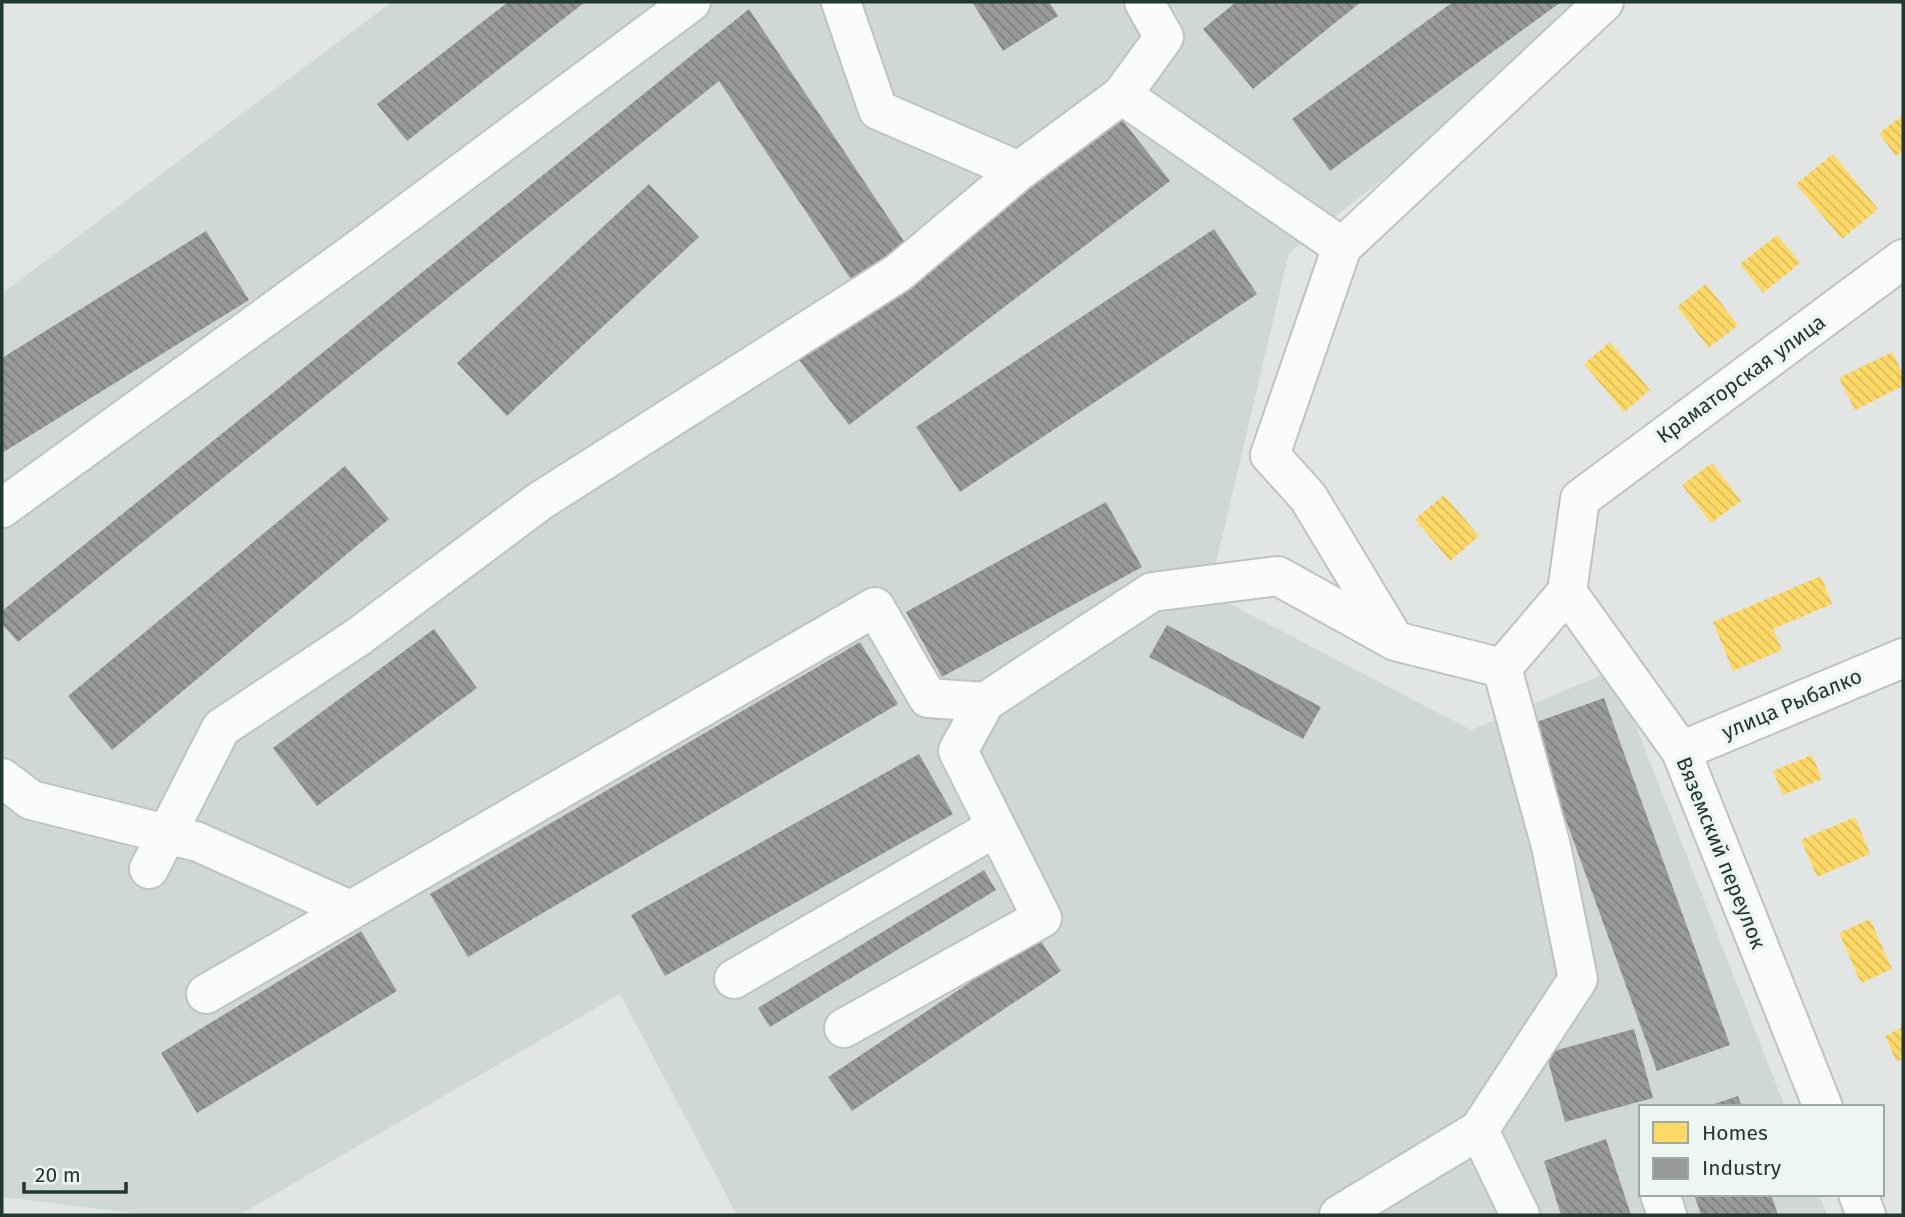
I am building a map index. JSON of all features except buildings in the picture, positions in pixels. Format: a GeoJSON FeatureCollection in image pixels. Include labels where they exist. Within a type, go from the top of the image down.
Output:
{"type":"FeatureCollection","features":[{"type":"Feature","properties":{"kind":"street"},"geometry":{"type":"LineString","coordinates":[[2,508],[362,247],[691,2]]}},
{"type":"Feature","properties":{"kind":"street"},"geometry":{"type":"LineString","coordinates":[[841,2],[878,110],[1019,171]]}},
{"type":"Feature","properties":{"kind":"street"},"geometry":{"type":"LineString","coordinates":[[149,869],[221,728],[358,637],[540,501],[898,274],[1019,171],[1122,95],[1164,37],[1144,2]]}},
{"type":"Feature","properties":{"kind":"street"},"geometry":{"type":"LineString","coordinates":[[1395,641],[1308,497],[1270,455],[1342,247],[1604,2]]}},
{"type":"Feature","properties":{"kind":"street"},"geometry":{"type":"LineString","coordinates":[[1122,95],[1342,247]]}},
{"type":"Feature","properties":{"kind":"street","name":"Краматорская улица"},"geometry":{"type":"LineString","coordinates":[[1567,592],[1580,499],[1903,259]]}},
{"type":"Feature","properties":{"kind":"street"},"geometry":{"type":"LineString","coordinates":[[844,1028],[1042,918],[958,751],[985,702],[1152,592],[1278,576],[1395,641],[1502,668]]}},
{"type":"Feature","properties":{"kind":"street"},"geometry":{"type":"LineString","coordinates":[[1502,668],[1567,592]]}},
{"type":"Feature","properties":{"kind":"street","name":"Вяземский переулок"},"geometry":{"type":"LineString","coordinates":[[1567,592],[1681,751],[1822,1105]]}},
{"type":"Feature","properties":{"kind":"street"},"geometry":{"type":"LineString","coordinates":[[206,994],[874,607],[928,698],[985,702]]}},
{"type":"Feature","properties":{"kind":"street","name":"улица Рыбалко"},"geometry":{"type":"LineString","coordinates":[[1681,751],[1903,658]]}},
{"type":"Feature","properties":{"kind":"street"},"geometry":{"type":"LineString","coordinates":[[1339,1215],[1479,1130],[1578,979],[1551,846],[1502,668]]}},
{"type":"Feature","properties":{"kind":"street"},"geometry":{"type":"LineString","coordinates":[[2,778],[31,800],[198,842],[350,910]]}},
{"type":"Feature","properties":{"kind":"street"},"geometry":{"type":"LineString","coordinates":[[734,979],[996,827]]}},
{"type":"Feature","properties":{"kind":"street"},"geometry":{"type":"LineString","coordinates":[[1479,1130],[1520,1215]]}},
{"type":"Feature","properties":{"kind":"street"},"geometry":{"type":"LineString","coordinates":[[1661,1196],[1667,1215]]}},
{"type":"Feature","properties":{"kind":"street"},"geometry":{"type":"LineString","coordinates":[[1859,1196],[1866,1215]]}},
{"type":"Feature","properties":{"kind":"shaded area"},"geometry":{"type":"Polygon","coordinates":[[[392,2],[1607,2],[1289,253],[1209,593],[1471,730],[1614,670],[1784,1105],[1639,1105],[1639,1196],[1820,1196],[1827,1215],[737,1215],[620,994],[239,1215],[149,1215],[2,1197],[2,293],[392,2]]]}}]}
